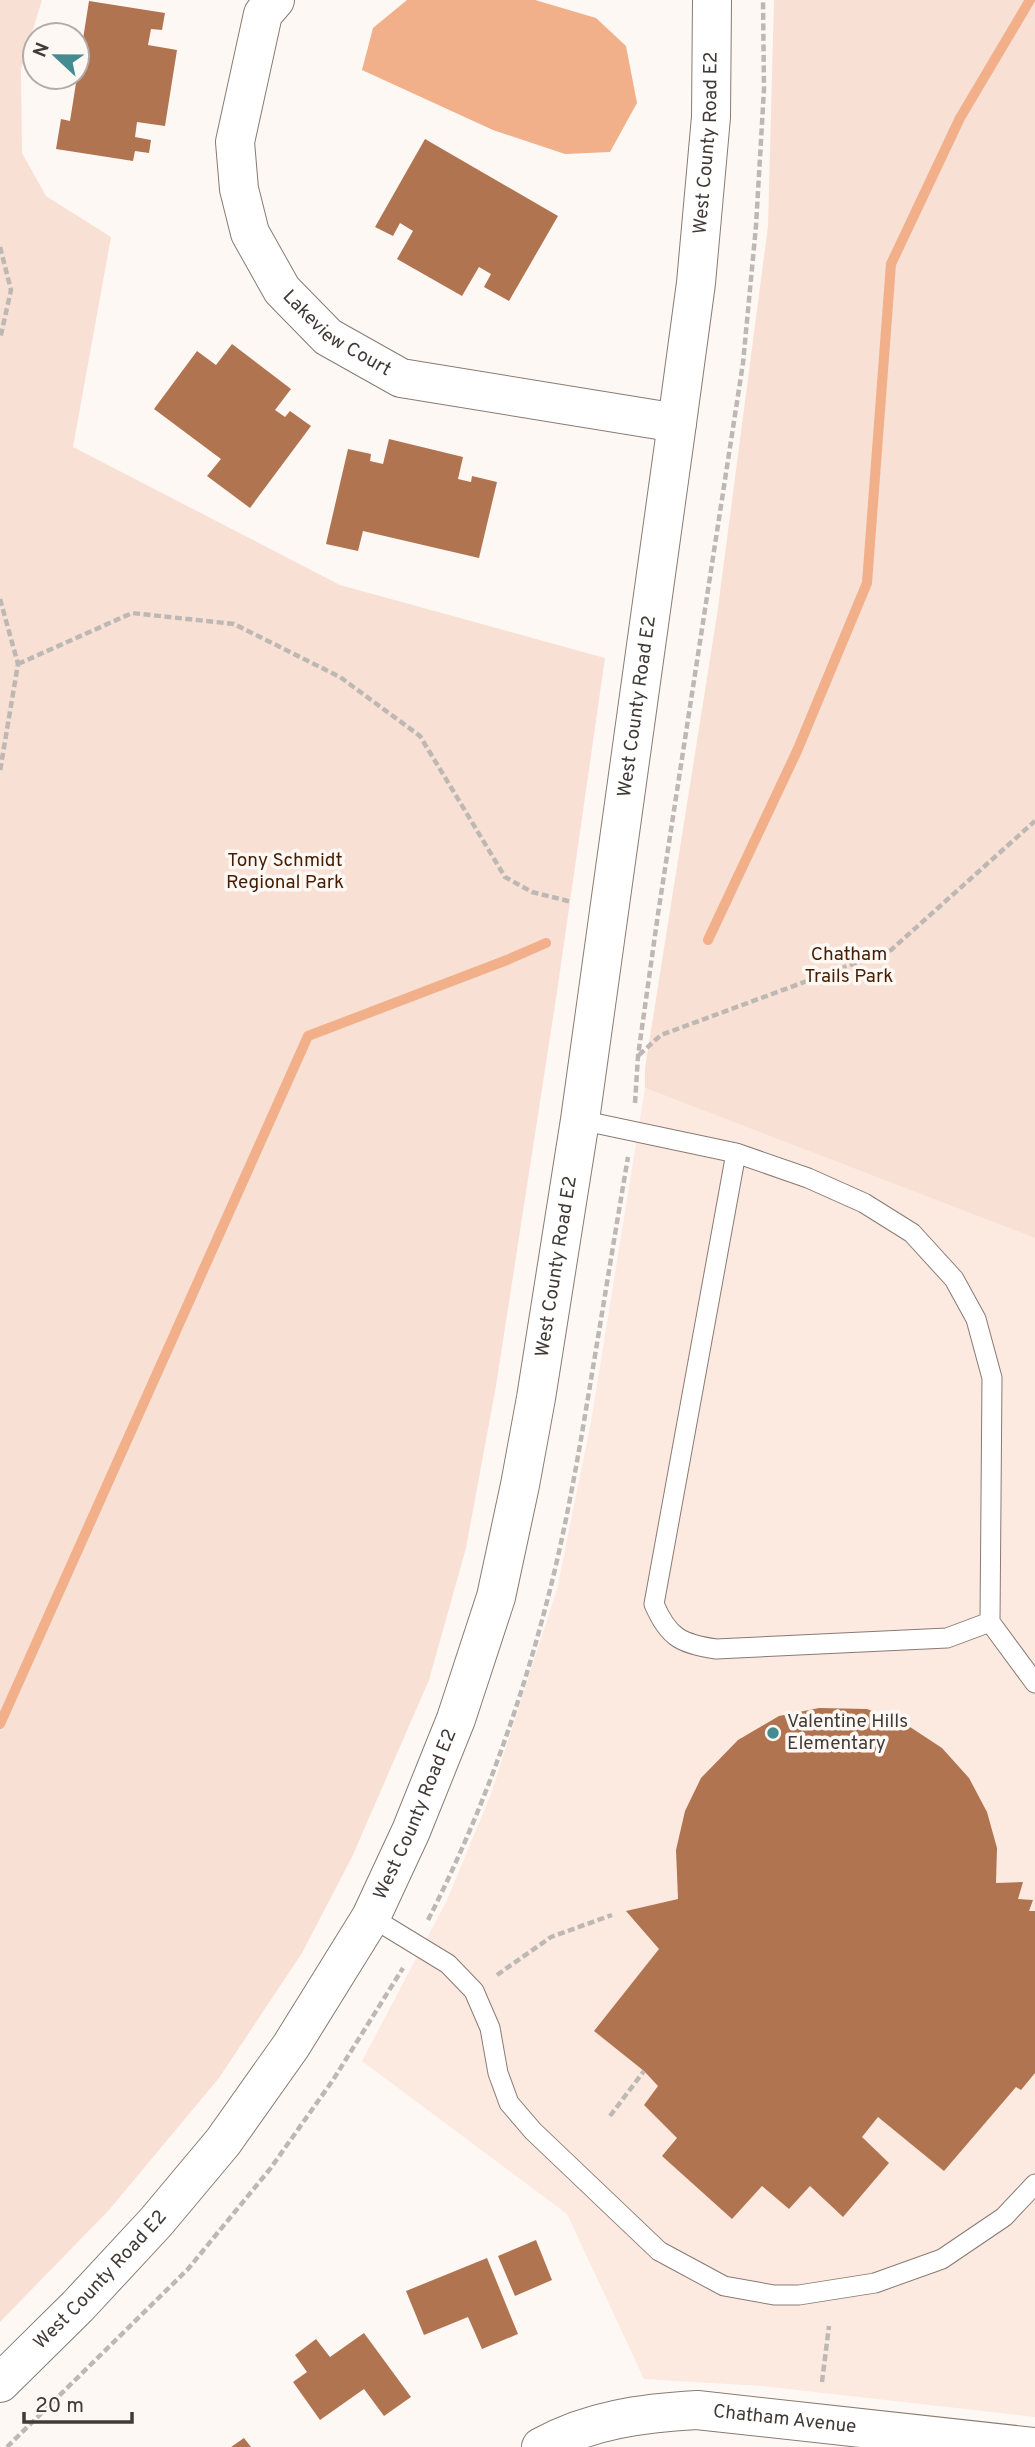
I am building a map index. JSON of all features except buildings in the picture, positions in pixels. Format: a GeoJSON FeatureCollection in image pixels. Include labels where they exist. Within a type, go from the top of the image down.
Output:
{"type":"FeatureCollection","features":[{"type":"Feature","properties":{"kind":"street","name":"West County Road E2"},"geometry":{"type":"LineString","coordinates":[[0,2384],[156,2222],[223,2142],[291,2046],[370,1917],[411,1831],[456,1719],[496,1597],[534,1411],[580,1120],[696,283],[711,117],[712,0]]}},
{"type":"Feature","properties":{"kind":"street","name":"Lakeview Court"},"geometry":{"type":"LineString","coordinates":[[266,5],[235,142],[239,190],[250,233],[282,290],[328,337],[401,378],[677,423]]}},
{"type":"Feature","properties":{"kind":"street","name":"Chatham Avenue"},"geometry":{"type":"LineString","coordinates":[[541,2447],[592,2425],[644,2413],[697,2410],[1034,2447]]}},
{"type":"Feature","properties":{"kind":"lane"},"geometry":{"type":"LineString","coordinates":[[580,1120],[736,1153],[808,1178],[864,1203],[912,1233],[954,1279],[976,1319],[992,1378],[990,1622],[1035,1683]]}},
{"type":"Feature","properties":{"kind":"lane"},"geometry":{"type":"LineString","coordinates":[[736,1153],[654,1604],[662,1624],[676,1637],[693,1646],[716,1649],[947,1638],[990,1622]]}},
{"type":"Feature","properties":{"kind":"lane"},"geometry":{"type":"LineString","coordinates":[[370,1917],[448,1965],[474,1991],[490,2028],[498,2073],[509,2103],[533,2131],[659,2251],[724,2286],[774,2295],[799,2295],[875,2283],[942,2259],[1004,2217],[1035,2184]]}},
{"type":"Feature","properties":{"kind":"path"},"geometry":{"type":"LineString","coordinates":[[636,1088],[658,914],[743,363],[757,226],[764,89],[763,0]]}},
{"type":"Feature","properties":{"kind":"path"},"geometry":{"type":"LineString","coordinates":[[0,247],[11,290],[0,339]]}},
{"type":"Feature","properties":{"kind":"path"},"geometry":{"type":"LineString","coordinates":[[0,599],[18,664],[0,771]]}},
{"type":"Feature","properties":{"kind":"path"},"geometry":{"type":"LineString","coordinates":[[18,664],[132,613],[234,624],[340,677],[420,736],[505,877],[532,892],[571,902]]}},
{"type":"Feature","properties":{"kind":"path"},"geometry":{"type":"LineString","coordinates":[[638,1056],[661,1035],[891,950],[1035,821]]}},
{"type":"Feature","properties":{"kind":"path"},"geometry":{"type":"LineString","coordinates":[[496,1976],[551,1937],[612,1915]]}},
{"type":"Feature","properties":{"kind":"path"},"geometry":{"type":"LineString","coordinates":[[7,2447],[188,2269],[270,2169],[333,2080],[395,1982]]}},
{"type":"Feature","properties":{"kind":"path"},"geometry":{"type":"LineString","coordinates":[[610,2116],[644,2071]]}},
{"type":"Feature","properties":{"kind":"path"},"geometry":{"type":"LineString","coordinates":[[822,2382],[829,2326]]}},
{"type":"Feature","properties":{"kind":"shaded area"},"geometry":{"type":"Polygon","coordinates":[[[407,0],[535,0],[596,18],[626,46],[637,103],[610,152],[565,154],[493,130],[362,70],[373,28],[407,0]]]}},
{"type":"Feature","properties":{"kind":"shaded area","name":"Valentine Hills Elementary"},"geometry":{"type":"Polygon","coordinates":[[[645,1088],[1035,1238],[1035,2417],[761,2386],[644,2379],[567,2214],[362,2061],[447,1900],[491,1794],[557,1589],[591,1422],[645,1088]]]}},
{"type":"Feature","properties":{"kind":"green space","name":"Tony Schmidt Regional Park"},"geometry":{"type":"Polygon","coordinates":[[[0,0],[42,0],[36,21],[21,21],[22,153],[46,196],[111,237],[73,447],[340,585],[605,658],[496,1386],[466,1548],[429,1680],[352,1857],[302,1953],[219,2078],[109,2210],[0,2322],[0,0]]]}},
{"type":"Feature","properties":{"kind":"green space","name":"Chatham Trails Park"},"geometry":{"type":"Polygon","coordinates":[[[774,0],[1035,0],[1035,1238],[645,1088],[645,1068],[717,615],[768,226],[774,0]]]}},
{"type":"Feature","properties":{"kind":"waterway"},"geometry":{"type":"LineString","coordinates":[[708,940],[797,751],[867,583],[891,264],[960,118],[1030,0]]}},
{"type":"Feature","properties":{"kind":"waterway"},"geometry":{"type":"LineString","coordinates":[[0,1724],[308,1036],[546,943]]}},
{"type":"Feature","properties":{"kind":"place","name":"Valentine Hills Elementary"},"geometry":{"type":"Point","coordinates":[773,1733]}}]}
